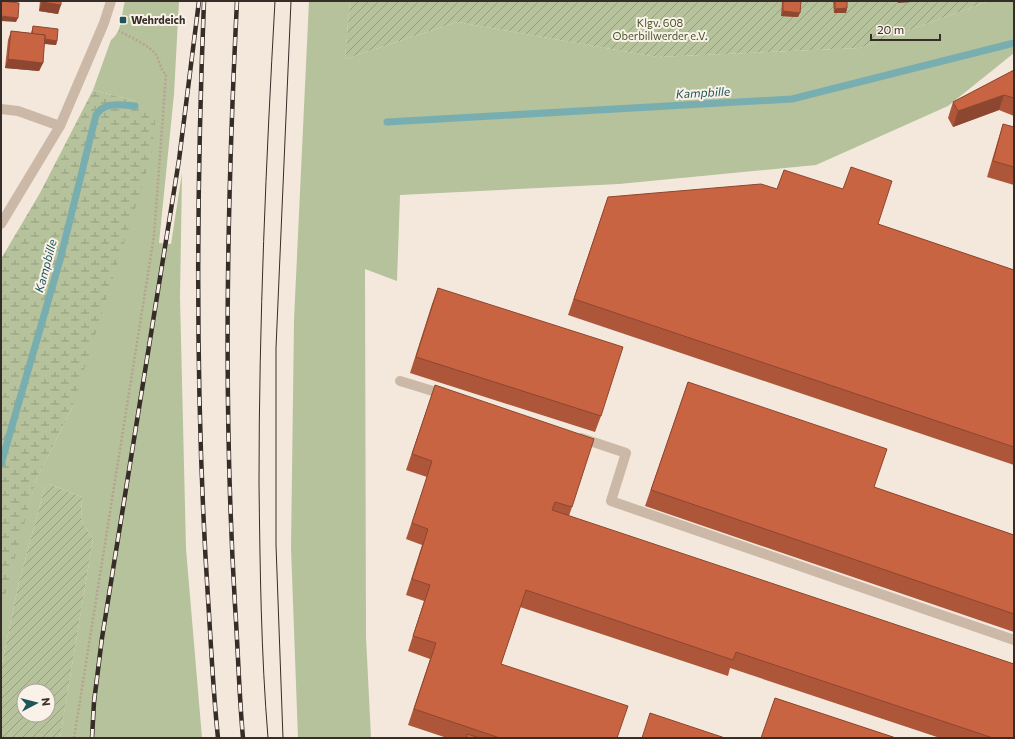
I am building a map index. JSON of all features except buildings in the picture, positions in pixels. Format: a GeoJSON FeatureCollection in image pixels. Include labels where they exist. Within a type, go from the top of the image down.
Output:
{"type":"FeatureCollection","features":[{"type":"Feature","properties":{"kind":"street"},"geometry":{"type":"LineString","coordinates":[[1,224],[60,126],[104,24],[111,1]]}},
{"type":"Feature","properties":{"kind":"street"},"geometry":{"type":"LineString","coordinates":[[1,109],[18,112],[60,126]]}},
{"type":"Feature","properties":{"kind":"street"},"geometry":{"type":"LineString","coordinates":[[400,381],[453,398]]}},
{"type":"Feature","properties":{"kind":"street"},"geometry":{"type":"LineString","coordinates":[[574,436],[626,453],[611,501],[1014,640]]}},
{"type":"Feature","properties":{"kind":"path"},"geometry":{"type":"LineString","coordinates":[[74,738],[107,523],[154,236],[166,74],[163,72],[155,53],[134,39]]}},
{"type":"Feature","properties":{"kind":"green space"},"geometry":{"type":"Polygon","coordinates":[[[125,1],[179,1],[174,94],[159,243],[171,244],[182,173],[180,297],[186,549],[202,738],[60,738],[93,539],[81,520],[82,497],[46,483],[19,582],[1,668],[1,609],[7,581],[36,480],[72,408],[135,109],[135,101],[93,90],[111,40],[118,32],[120,27],[125,1]]]}},
{"type":"Feature","properties":{"kind":"green space"},"geometry":{"type":"Polygon","coordinates":[[[309,1],[350,1],[345,59],[457,22],[657,57],[860,48],[989,1],[1014,1],[1014,53],[948,106],[816,165],[619,184],[400,195],[397,281],[365,269],[366,637],[371,738],[298,738],[291,548],[294,320],[309,1]]]}},
{"type":"Feature","properties":{"kind":"green space","name":"Klgv. 608 Oberbillwerder e.V."},"geometry":{"type":"Polygon","coordinates":[[[350,1],[989,1],[860,48],[657,57],[457,22],[345,59],[350,1]]]}},
{"type":"Feature","properties":{"kind":"green space"},"geometry":{"type":"Polygon","coordinates":[[[93,90],[135,101],[136,106],[156,114],[151,158],[72,408],[36,480],[1,609],[1,259],[40,193],[93,90]]]}},
{"type":"Feature","properties":{"kind":"green space"},"geometry":{"type":"Polygon","coordinates":[[[46,483],[82,497],[81,520],[93,539],[60,738],[1,738],[1,668],[19,582],[46,483]]]}},
{"type":"Feature","properties":{"kind":"waterway","name":"Kampbille"},"geometry":{"type":"LineString","coordinates":[[387,122],[792,99],[1014,43]]}},
{"type":"Feature","properties":{"kind":"waterway","name":"Kampbille"},"geometry":{"type":"LineString","coordinates":[[1,464],[60,260],[96,115],[104,108],[109,106],[135,106]]}},
{"type":"Feature","properties":{"kind":"tram line"},"geometry":{"type":"LineString","coordinates":[[268,738],[261,610],[259,422],[264,242],[275,1]]}},
{"type":"Feature","properties":{"kind":"tram line"},"geometry":{"type":"LineString","coordinates":[[283,738],[276,545],[276,348],[291,1]]}},
{"type":"Feature","properties":{"kind":"railway"},"geometry":{"type":"LineString","coordinates":[[92,738],[94,702],[102,638],[179,160],[199,1]]}},
{"type":"Feature","properties":{"kind":"railway"},"geometry":{"type":"LineString","coordinates":[[204,1],[199,150],[199,374],[204,523],[212,668],[218,738]]}},
{"type":"Feature","properties":{"kind":"railway"},"geometry":{"type":"LineString","coordinates":[[237,1],[229,227],[228,378],[231,529],[243,738]]}},
{"type":"Feature","properties":{"kind":"place","name":"Wehrdeich"},"geometry":{"type":"Point","coordinates":[123,20]}}]}
